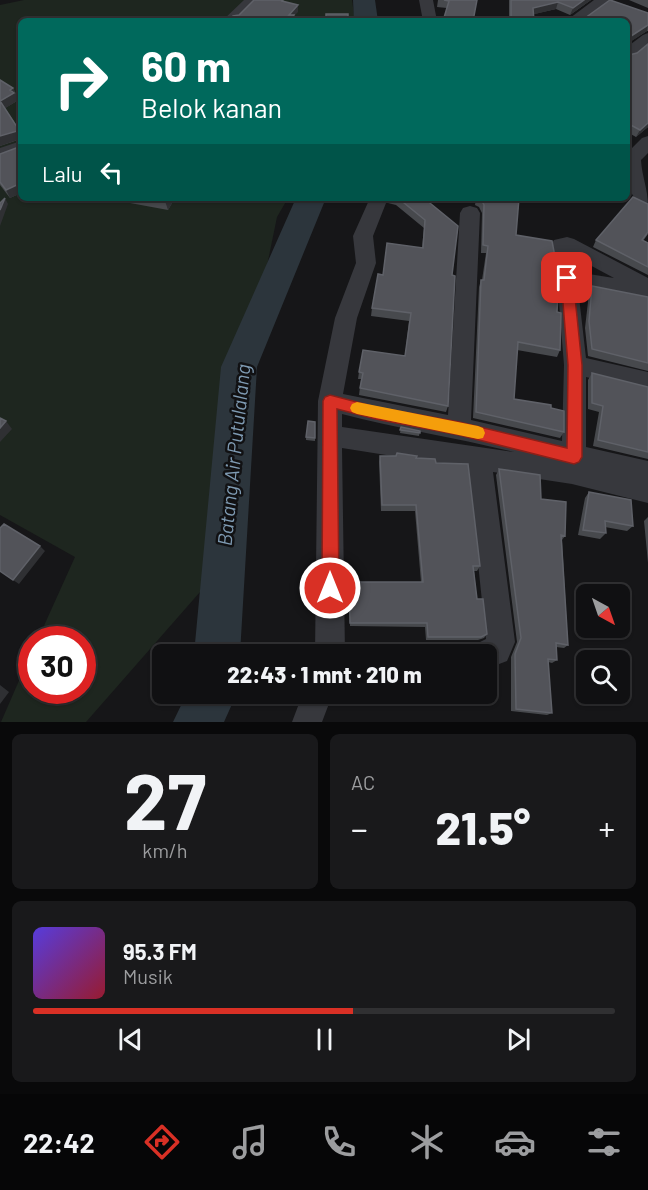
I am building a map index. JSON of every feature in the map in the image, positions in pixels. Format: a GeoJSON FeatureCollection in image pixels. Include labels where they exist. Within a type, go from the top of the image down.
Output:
{"type":"FeatureCollection","features":[{"type":"Feature","properties":{"kind":"street"},"geometry":{"type":"LineString","coordinates":[[232,18],[252,0]]}},
{"type":"Feature","properties":{"kind":"street"},"geometry":{"type":"LineString","coordinates":[[426,0],[429,18]]}},
{"type":"Feature","properties":{"kind":"street"},"geometry":{"type":"LineString","coordinates":[[577,18],[604,0]]}},
{"type":"Feature","properties":{"kind":"street"},"geometry":{"type":"LineString","coordinates":[[630,52],[648,38]]}},
{"type":"Feature","properties":{"kind":"street"},"geometry":{"type":"LineString","coordinates":[[630,53],[648,59]]}},
{"type":"Feature","properties":{"kind":"street"},"geometry":{"type":"LineString","coordinates":[[630,157],[648,142]]}},
{"type":"Feature","properties":{"kind":"street"},"geometry":{"type":"LineString","coordinates":[[0,155],[18,148]]}},
{"type":"Feature","properties":{"kind":"street"},"geometry":{"type":"LineString","coordinates":[[630,163],[637,188],[648,199]]}},
{"type":"Feature","properties":{"kind":"street"},"geometry":{"type":"LineString","coordinates":[[330,644],[330,401],[346,318],[366,263],[363,236],[378,201]]}},
{"type":"Feature","properties":{"kind":"street"},"geometry":{"type":"LineString","coordinates":[[459,429],[470,213]]}},
{"type":"Feature","properties":{"kind":"street"},"geometry":{"type":"LineString","coordinates":[[574,457],[575,365],[567,278],[561,247],[564,244],[648,287]]}},
{"type":"Feature","properties":{"kind":"street"},"geometry":{"type":"LineString","coordinates":[[567,278],[648,292]]}},
{"type":"Feature","properties":{"kind":"street"},"geometry":{"type":"LineString","coordinates":[[575,365],[648,382]]}},
{"type":"Feature","properties":{"kind":"street"},"geometry":{"type":"LineString","coordinates":[[330,401],[648,473]]}},
{"type":"Feature","properties":{"kind":"street"},"geometry":{"type":"LineString","coordinates":[[331,436],[572,472],[648,491]]}},
{"type":"Feature","properties":{"kind":"street"},"geometry":{"type":"LineString","coordinates":[[478,457],[501,642],[497,651]]}},
{"type":"Feature","properties":{"kind":"street"},"geometry":{"type":"LineString","coordinates":[[307,722],[314,704]]}},
{"type":"Feature","properties":{"kind":"shaded area"},"geometry":{"type":"Polygon","coordinates":[[[24,0],[352,0],[355,18],[18,18],[18,201],[286,201],[277,217],[200,592],[152,644],[86,722],[1,722],[18,683],[18,704],[96,704],[96,626],[44,626],[75,557],[0,515],[0,5],[24,0]]]}},
{"type":"Feature","properties":{"kind":"building"},"geometry":{"type":"Polygon","coordinates":[[[254,0],[283,0],[298,5],[289,15],[294,15],[292,18],[231,18],[239,15],[254,0]]]}},
{"type":"Feature","properties":{"kind":"building"},"geometry":{"type":"Polygon","coordinates":[[[444,0],[477,0],[474,18],[444,18],[449,1],[444,0]]]}},
{"type":"Feature","properties":{"kind":"building"},"geometry":{"type":"Polygon","coordinates":[[[511,0],[584,0],[573,8],[558,2],[533,8],[534,18],[511,18],[511,0]]]}},
{"type":"Feature","properties":{"kind":"building"},"geometry":{"type":"Polygon","coordinates":[[[610,0],[648,13],[648,25],[630,37],[630,18],[585,18],[610,0]]]}},
{"type":"Feature","properties":{"kind":"building"},"geometry":{"type":"Polygon","coordinates":[[[326,14],[348,14],[348,18],[326,18],[326,14]]]}},
{"type":"Feature","properties":{"kind":"building"},"geometry":{"type":"Polygon","coordinates":[[[648,44],[648,123],[640,130],[630,125],[630,55],[637,53],[648,44]]]}},
{"type":"Feature","properties":{"kind":"building"},"geometry":{"type":"Polygon","coordinates":[[[0,80],[13,88],[10,90],[14,93],[0,101],[0,80]]]}},
{"type":"Feature","properties":{"kind":"building"},"geometry":{"type":"Polygon","coordinates":[[[0,101],[18,132],[0,136],[0,101]]]}},
{"type":"Feature","properties":{"kind":"building"},"geometry":{"type":"Polygon","coordinates":[[[18,147],[18,184],[6,190],[0,182],[0,154],[18,147]]]}},
{"type":"Feature","properties":{"kind":"building"},"geometry":{"type":"Polygon","coordinates":[[[633,197],[648,204],[648,232],[642,240],[648,243],[648,267],[596,240],[633,197]]]}},
{"type":"Feature","properties":{"kind":"building"},"geometry":{"type":"Polygon","coordinates":[[[402,201],[427,201],[458,226],[452,275],[455,276],[448,406],[360,388],[363,373],[359,372],[363,350],[405,356],[411,313],[372,308],[378,274],[383,275],[387,243],[423,248],[425,220],[402,201]]]}},
{"type":"Feature","properties":{"kind":"building"},"geometry":{"type":"Polygon","coordinates":[[[482,201],[519,201],[516,235],[552,241],[559,278],[557,312],[561,313],[560,350],[518,342],[514,399],[551,405],[551,408],[564,411],[564,432],[476,412],[481,280],[484,280],[488,246],[483,245],[484,205],[482,201]]]}},
{"type":"Feature","properties":{"kind":"building"},"geometry":{"type":"Polygon","coordinates":[[[592,286],[648,297],[648,363],[592,349],[589,321],[592,286]]]}},
{"type":"Feature","properties":{"kind":"building"},"geometry":{"type":"Polygon","coordinates":[[[592,373],[648,387],[648,452],[598,440],[603,406],[592,403],[592,373]]]}},
{"type":"Feature","properties":{"kind":"building"},"geometry":{"type":"Polygon","coordinates":[[[0,418],[6,421],[0,428],[0,418]]]}},
{"type":"Feature","properties":{"kind":"building"},"geometry":{"type":"Polygon","coordinates":[[[308,421],[315,422],[315,438],[306,437],[308,421]]]}},
{"type":"Feature","properties":{"kind":"building"},"geometry":{"type":"Polygon","coordinates":[[[401,427],[420,431],[420,433],[400,430],[401,427]]]}},
{"type":"Feature","properties":{"kind":"building"},"geometry":{"type":"Polygon","coordinates":[[[397,453],[417,456],[416,458],[435,459],[436,463],[468,464],[480,566],[473,566],[477,599],[483,599],[487,634],[481,637],[428,637],[427,623],[350,623],[349,582],[423,582],[416,505],[382,505],[380,456],[396,456],[397,453]]]}},
{"type":"Feature","properties":{"kind":"building"},"geometry":{"type":"Polygon","coordinates":[[[499,469],[540,475],[541,499],[566,502],[565,536],[561,535],[568,645],[556,643],[557,660],[548,659],[552,713],[516,709],[515,654],[521,638],[499,469]]]}},
{"type":"Feature","properties":{"kind":"building"},"geometry":{"type":"Polygon","coordinates":[[[589,492],[631,500],[633,526],[605,521],[606,533],[583,530],[589,492]]]}},
{"type":"Feature","properties":{"kind":"building"},"geometry":{"type":"Polygon","coordinates":[[[4,524],[40,546],[13,580],[0,571],[0,528],[4,524]]]}},
{"type":"Feature","properties":{"kind":"waterway","name":"Batang Air Putulalang"},"geometry":{"type":"LineString","coordinates":[[364,0],[366,18]]}},
{"type":"Feature","properties":{"kind":"waterway","name":"Batang Air Putulalang"},"geometry":{"type":"LineString","coordinates":[[218,644],[239,367],[310,201]]}},
{"type":"Feature","properties":{"kind":"waterway","name":"Batang Air Putulalang"},"geometry":{"type":"LineString","coordinates":[[198,722],[207,704]]}},
{"type":"Feature","properties":{"kind":"slow traffic"},"geometry":{"type":"LineString","coordinates":[[357,408],[478,433]]}},
{"type":"Feature","properties":{"kind":"route"},"geometry":{"type":"LineString","coordinates":[[330,588],[330,401],[574,457],[575,365],[567,278]]}}]}
